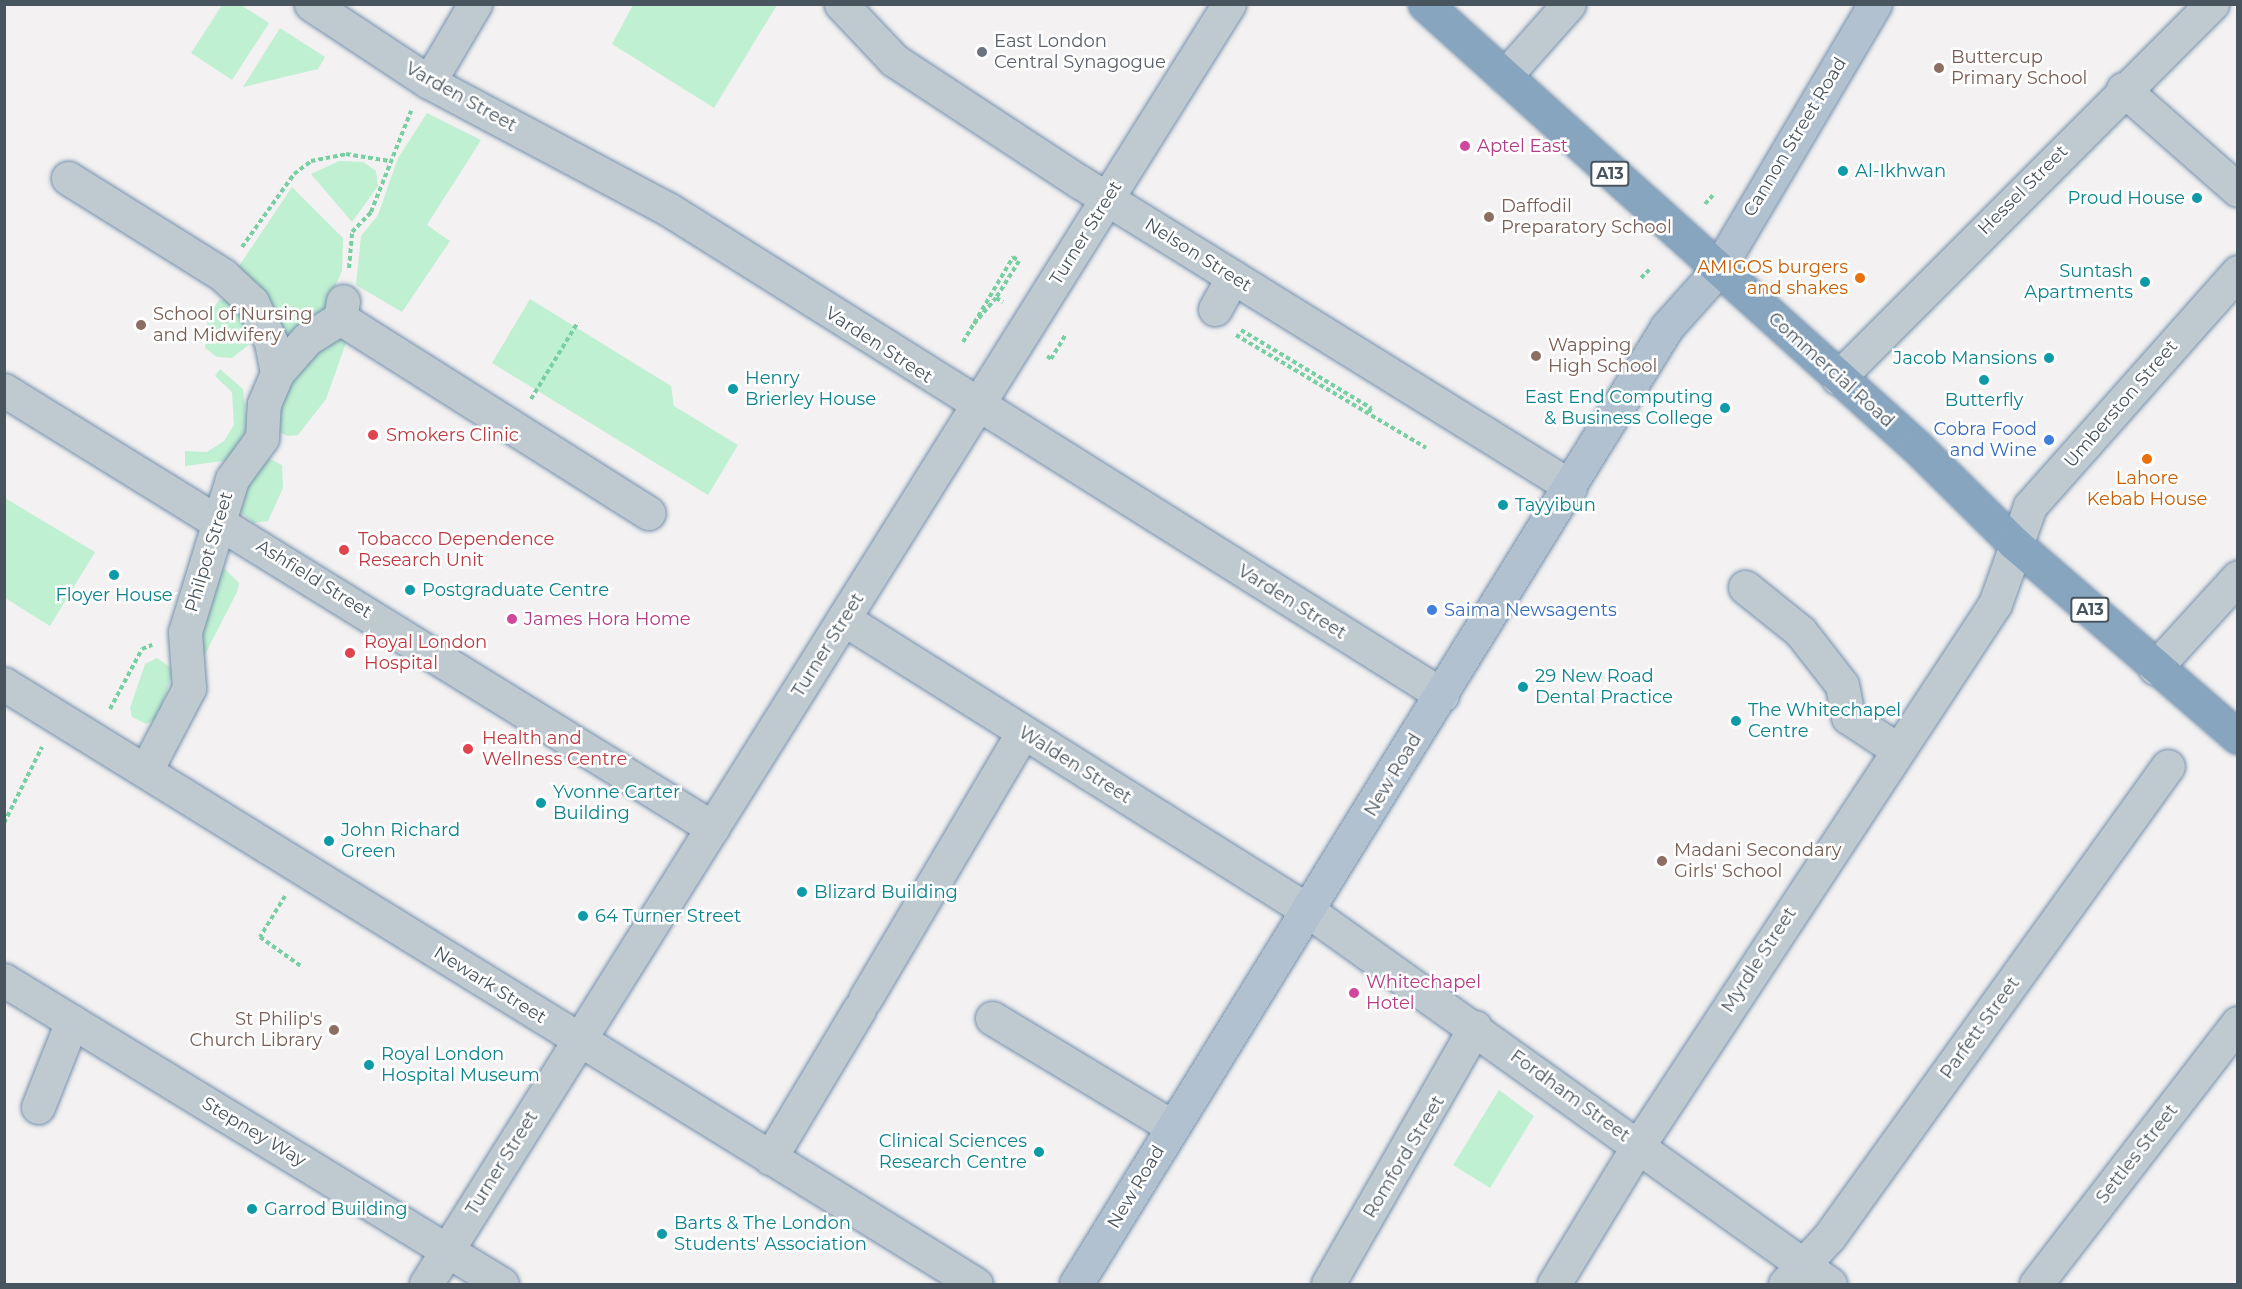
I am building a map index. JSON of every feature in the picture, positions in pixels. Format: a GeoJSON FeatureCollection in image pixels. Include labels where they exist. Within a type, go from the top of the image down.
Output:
{"type":"FeatureCollection","features":[{"type":"Feature","properties":{"kind":"highway","name":"Commercial Road"},"geometry":{"type":"LineString","coordinates":[[1425,4],[1717,271],[1838,378],[2014,543],[2155,668],[2238,736]]}},
{"type":"Feature","properties":{"kind":"main road","name":"Cannon Street Road"},"geometry":{"type":"LineString","coordinates":[[1717,271],[1875,4]]}},
{"type":"Feature","properties":{"kind":"main road","name":"New Road"},"geometry":{"type":"LineString","coordinates":[[1076,1284],[1442,695],[1667,327],[1717,271]]}},
{"type":"Feature","properties":{"kind":"street","name":"Varden Street"},"geometry":{"type":"LineString","coordinates":[[311,4],[429,82],[668,209],[977,407],[1442,695]]}},
{"type":"Feature","properties":{"kind":"street"},"geometry":{"type":"LineString","coordinates":[[429,82],[475,4]]}},
{"type":"Feature","properties":{"kind":"street","name":"Nelson Street"},"geometry":{"type":"LineString","coordinates":[[841,4],[894,60],[1107,199],[1570,486]]}},
{"type":"Feature","properties":{"kind":"street","name":"Turner Street"},"geometry":{"type":"LineString","coordinates":[[426,1284],[1229,4]]}},
{"type":"Feature","properties":{"kind":"street"},"geometry":{"type":"LineString","coordinates":[[1505,76],[1569,4]]}},
{"type":"Feature","properties":{"kind":"street","name":"Hessel Street"},"geometry":{"type":"LineString","coordinates":[[1838,378],[2123,89],[2212,4]]}},
{"type":"Feature","properties":{"kind":"street"},"geometry":{"type":"LineString","coordinates":[[2123,89],[2238,190]]}},
{"type":"Feature","properties":{"kind":"street"},"geometry":{"type":"LineString","coordinates":[[68,178],[223,275],[252,302],[271,342],[277,373]]}},
{"type":"Feature","properties":{"kind":"street","name":"Umberston Street"},"geometry":{"type":"LineString","coordinates":[[2014,543],[2031,506],[2238,272]]}},
{"type":"Feature","properties":{"kind":"street"},"geometry":{"type":"LineString","coordinates":[[1215,309],[1233,277]]}},
{"type":"Feature","properties":{"kind":"street"},"geometry":{"type":"LineString","coordinates":[[341,310],[393,352],[648,513]]}},
{"type":"Feature","properties":{"kind":"street","name":"Philpot Street"},"geometry":{"type":"LineString","coordinates":[[146,770],[189,688],[185,632],[217,519],[232,478],[262,438],[264,404],[277,373],[307,339],[341,310]]}},
{"type":"Feature","properties":{"kind":"street","name":"Ashfield Street"},"geometry":{"type":"LineString","coordinates":[[4,390],[217,519],[713,828]]}},
{"type":"Feature","properties":{"kind":"street","name":"Myrdle Street"},"geometry":{"type":"LineString","coordinates":[[1554,1284],[1638,1146],[1999,598],[2014,543]]}},
{"type":"Feature","properties":{"kind":"street"},"geometry":{"type":"LineString","coordinates":[[2155,668],[2238,577]]}},
{"type":"Feature","properties":{"kind":"street"},"geometry":{"type":"LineString","coordinates":[[1745,587],[1808,640],[1842,685],[1848,717],[1898,750]]}},
{"type":"Feature","properties":{"kind":"street","name":"Walden Street"},"geometry":{"type":"LineString","coordinates":[[844,619],[1307,910]]}},
{"type":"Feature","properties":{"kind":"street","name":"Newark Street"},"geometry":{"type":"LineString","coordinates":[[4,684],[976,1284]]}},
{"type":"Feature","properties":{"kind":"street"},"geometry":{"type":"LineString","coordinates":[[770,1158],[1023,732]]}},
{"type":"Feature","properties":{"kind":"street","name":"Parfett Street"},"geometry":{"type":"LineString","coordinates":[[1794,1275],[1829,1237],[2168,766]]}},
{"type":"Feature","properties":{"kind":"street","name":"Fordham Street"},"geometry":{"type":"LineString","coordinates":[[1307,910],[1475,1027],[1638,1146],[1794,1275],[1830,1284]]}},
{"type":"Feature","properties":{"kind":"street","name":"Stepney Way"},"geometry":{"type":"LineString","coordinates":[[4,980],[502,1284]]}},
{"type":"Feature","properties":{"kind":"street"},"geometry":{"type":"LineString","coordinates":[[992,1018],[1173,1127]]}},
{"type":"Feature","properties":{"kind":"street"},"geometry":{"type":"LineString","coordinates":[[38,1107],[72,1021]]}},
{"type":"Feature","properties":{"kind":"street","name":"Settles Street"},"geometry":{"type":"LineString","coordinates":[[2036,1284],[2238,1023]]}},
{"type":"Feature","properties":{"kind":"street","name":"Romford Street"},"geometry":{"type":"LineString","coordinates":[[1328,1284],[1475,1027]]}},
{"type":"Feature","properties":{"kind":"path"},"geometry":{"type":"LineString","coordinates":[[341,310],[352,232],[371,212],[389,161],[429,82]]}},
{"type":"Feature","properties":{"kind":"path"},"geometry":{"type":"LineString","coordinates":[[223,275],[294,174],[311,161],[346,154],[389,161]]}},
{"type":"Feature","properties":{"kind":"path"},"geometry":{"type":"LineString","coordinates":[[1705,204],[1713,195]]}},
{"type":"Feature","properties":{"kind":"path"},"geometry":{"type":"LineString","coordinates":[[963,342],[972,326],[1013,257],[1019,261],[986,316],[972,326]]}},
{"type":"Feature","properties":{"kind":"path"},"geometry":{"type":"LineString","coordinates":[[1641,278],[1650,269]]}},
{"type":"Feature","properties":{"kind":"path"},"geometry":{"type":"LineString","coordinates":[[996,298],[1032,319]]}},
{"type":"Feature","properties":{"kind":"path"},"geometry":{"type":"LineString","coordinates":[[513,428],[578,322]]}},
{"type":"Feature","properties":{"kind":"path"},"geometry":{"type":"LineString","coordinates":[[1368,414],[1371,408],[1238,328],[1235,334],[1368,414],[1426,448]]}},
{"type":"Feature","properties":{"kind":"path"},"geometry":{"type":"LineString","coordinates":[[94,739],[142,649],[185,632]]}},
{"type":"Feature","properties":{"kind":"path"},"geometry":{"type":"LineString","coordinates":[[4,823],[57,717]]}},
{"type":"Feature","properties":{"kind":"path"},"geometry":{"type":"LineString","coordinates":[[288,859],[260,937],[302,967]]}},
{"type":"Feature","properties":{"kind":"green space"},"geometry":{"type":"Polygon","coordinates":[[[222,5],[241,5],[269,23],[232,80],[191,53],[222,5]]]}},
{"type":"Feature","properties":{"kind":"green space"},"geometry":{"type":"Polygon","coordinates":[[[633,5],[777,5],[714,108],[612,44],[633,5]]]}},
{"type":"Feature","properties":{"kind":"green space"},"geometry":{"type":"Polygon","coordinates":[[[280,28],[325,57],[318,69],[243,87],[280,28]]]}},
{"type":"Feature","properties":{"kind":"green space"},"geometry":{"type":"Polygon","coordinates":[[[427,113],[481,140],[427,225],[450,241],[402,312],[356,285],[361,236],[378,215],[398,158],[427,113]]]}},
{"type":"Feature","properties":{"kind":"green space"},"geometry":{"type":"Polygon","coordinates":[[[339,161],[363,162],[376,171],[378,186],[352,222],[311,174],[339,161]]]}},
{"type":"Feature","properties":{"kind":"green space"},"geometry":{"type":"Polygon","coordinates":[[[292,187],[343,238],[342,271],[320,320],[280,337],[262,296],[239,266],[292,187]]]}},
{"type":"Feature","properties":{"kind":"green space"},"geometry":{"type":"Polygon","coordinates":[[[229,299],[255,340],[232,358],[217,357],[205,348],[208,317],[219,300],[229,299]]]}},
{"type":"Feature","properties":{"kind":"green space"},"geometry":{"type":"Polygon","coordinates":[[[530,299],[671,386],[674,406],[738,445],[708,495],[492,363],[530,299]]]}},
{"type":"Feature","properties":{"kind":"green space"},"geometry":{"type":"Polygon","coordinates":[[[333,331],[347,340],[326,399],[298,435],[287,436],[278,431],[275,398],[333,331]]]}},
{"type":"Feature","properties":{"kind":"green space"},"geometry":{"type":"Polygon","coordinates":[[[220,369],[243,389],[247,426],[238,448],[224,461],[185,466],[185,451],[207,452],[224,441],[234,425],[232,392],[215,376],[220,369]]]}},
{"type":"Feature","properties":{"kind":"green space"},"geometry":{"type":"Polygon","coordinates":[[[268,458],[282,465],[283,488],[268,521],[254,523],[233,506],[237,489],[268,458]]]}},
{"type":"Feature","properties":{"kind":"green space"},"geometry":{"type":"Polygon","coordinates":[[[5,498],[95,552],[50,626],[5,598],[5,498]]]}},
{"type":"Feature","properties":{"kind":"green space"},"geometry":{"type":"Polygon","coordinates":[[[225,569],[239,583],[237,592],[200,664],[205,584],[216,570],[225,569]]]}},
{"type":"Feature","properties":{"kind":"green space"},"geometry":{"type":"Polygon","coordinates":[[[157,658],[170,667],[172,675],[157,719],[146,724],[132,717],[130,708],[145,664],[157,658]]]}},
{"type":"Feature","properties":{"kind":"green space"},"geometry":{"type":"Polygon","coordinates":[[[1499,1090],[1534,1116],[1490,1188],[1453,1165],[1499,1090]]]}},
{"type":"Feature","properties":{"kind":"place","name":"East London Central Synagogue"},"geometry":{"type":"Point","coordinates":[982,52]}},
{"type":"Feature","properties":{"kind":"place","name":"Buttercup Primary School"},"geometry":{"type":"Point","coordinates":[1939,68]}},
{"type":"Feature","properties":{"kind":"place","name":"Aptel East"},"geometry":{"type":"Point","coordinates":[1465,146]}},
{"type":"Feature","properties":{"kind":"place","name":"Al-Ikhwan"},"geometry":{"type":"Point","coordinates":[1843,171]}},
{"type":"Feature","properties":{"kind":"place","name":"Proud House"},"geometry":{"type":"Point","coordinates":[2197,198]}},
{"type":"Feature","properties":{"kind":"place","name":"Daffodil Preparatory School"},"geometry":{"type":"Point","coordinates":[1489,217]}},
{"type":"Feature","properties":{"kind":"place","name":"AMIGOS burgers and shakes"},"geometry":{"type":"Point","coordinates":[1860,278]}},
{"type":"Feature","properties":{"kind":"place","name":"Suntash Apartments"},"geometry":{"type":"Point","coordinates":[2145,282]}},
{"type":"Feature","properties":{"kind":"place","name":"School of Nursing and Midwifery"},"geometry":{"type":"Point","coordinates":[141,325]}},
{"type":"Feature","properties":{"kind":"place","name":"Wapping High School"},"geometry":{"type":"Point","coordinates":[1536,356]}},
{"type":"Feature","properties":{"kind":"place","name":"Jacob Mansions"},"geometry":{"type":"Point","coordinates":[2049,358]}},
{"type":"Feature","properties":{"kind":"place","name":"Butterfly"},"geometry":{"type":"Point","coordinates":[1984,380]}},
{"type":"Feature","properties":{"kind":"place","name":"Henry Brierley House"},"geometry":{"type":"Point","coordinates":[733,389]}},
{"type":"Feature","properties":{"kind":"place","name":"East End Computing & Business College"},"geometry":{"type":"Point","coordinates":[1725,408]}},
{"type":"Feature","properties":{"kind":"place","name":"Smokers Clinic"},"geometry":{"type":"Point","coordinates":[373,435]}},
{"type":"Feature","properties":{"kind":"place","name":"Cobra Food and Wine"},"geometry":{"type":"Point","coordinates":[2049,440]}},
{"type":"Feature","properties":{"kind":"place","name":"Lahore Kebab House"},"geometry":{"type":"Point","coordinates":[2147,459]}},
{"type":"Feature","properties":{"kind":"place","name":"Tayyibun"},"geometry":{"type":"Point","coordinates":[1503,505]}},
{"type":"Feature","properties":{"kind":"place","name":"Tobacco Dependence Research Unit"},"geometry":{"type":"Point","coordinates":[344,550]}},
{"type":"Feature","properties":{"kind":"place","name":"Floyer House"},"geometry":{"type":"Point","coordinates":[114,575]}},
{"type":"Feature","properties":{"kind":"place","name":"Postgraduate Centre"},"geometry":{"type":"Point","coordinates":[410,590]}},
{"type":"Feature","properties":{"kind":"place","name":"Saima Newsagents"},"geometry":{"type":"Point","coordinates":[1432,610]}},
{"type":"Feature","properties":{"kind":"place","name":"James Hora Home"},"geometry":{"type":"Point","coordinates":[512,619]}},
{"type":"Feature","properties":{"kind":"place","name":"Royal London Hospital"},"geometry":{"type":"Point","coordinates":[350,653]}},
{"type":"Feature","properties":{"kind":"place","name":"29 New Road Dental Practice"},"geometry":{"type":"Point","coordinates":[1523,687]}},
{"type":"Feature","properties":{"kind":"place","name":"The Whitechapel Centre"},"geometry":{"type":"Point","coordinates":[1736,721]}},
{"type":"Feature","properties":{"kind":"place","name":"Health and Wellness Centre"},"geometry":{"type":"Point","coordinates":[468,749]}},
{"type":"Feature","properties":{"kind":"place","name":"Yvonne Carter Building"},"geometry":{"type":"Point","coordinates":[541,803]}},
{"type":"Feature","properties":{"kind":"place","name":"John Richard Green"},"geometry":{"type":"Point","coordinates":[329,841]}},
{"type":"Feature","properties":{"kind":"place","name":"Madani Secondary Girls' School"},"geometry":{"type":"Point","coordinates":[1662,861]}},
{"type":"Feature","properties":{"kind":"place","name":"Blizard Building"},"geometry":{"type":"Point","coordinates":[802,892]}},
{"type":"Feature","properties":{"kind":"place","name":"64 Turner Street"},"geometry":{"type":"Point","coordinates":[583,916]}},
{"type":"Feature","properties":{"kind":"place","name":"Whitechapel Hotel"},"geometry":{"type":"Point","coordinates":[1354,993]}},
{"type":"Feature","properties":{"kind":"place","name":"St Philip's Church Library"},"geometry":{"type":"Point","coordinates":[334,1030]}},
{"type":"Feature","properties":{"kind":"place","name":"Royal London Hospital Museum"},"geometry":{"type":"Point","coordinates":[369,1065]}},
{"type":"Feature","properties":{"kind":"place","name":"Clinical Sciences Research Centre"},"geometry":{"type":"Point","coordinates":[1039,1152]}},
{"type":"Feature","properties":{"kind":"place","name":"Garrod Building"},"geometry":{"type":"Point","coordinates":[252,1209]}},
{"type":"Feature","properties":{"kind":"place","name":"Barts & The London Students' Association"},"geometry":{"type":"Point","coordinates":[662,1234]}}]}
